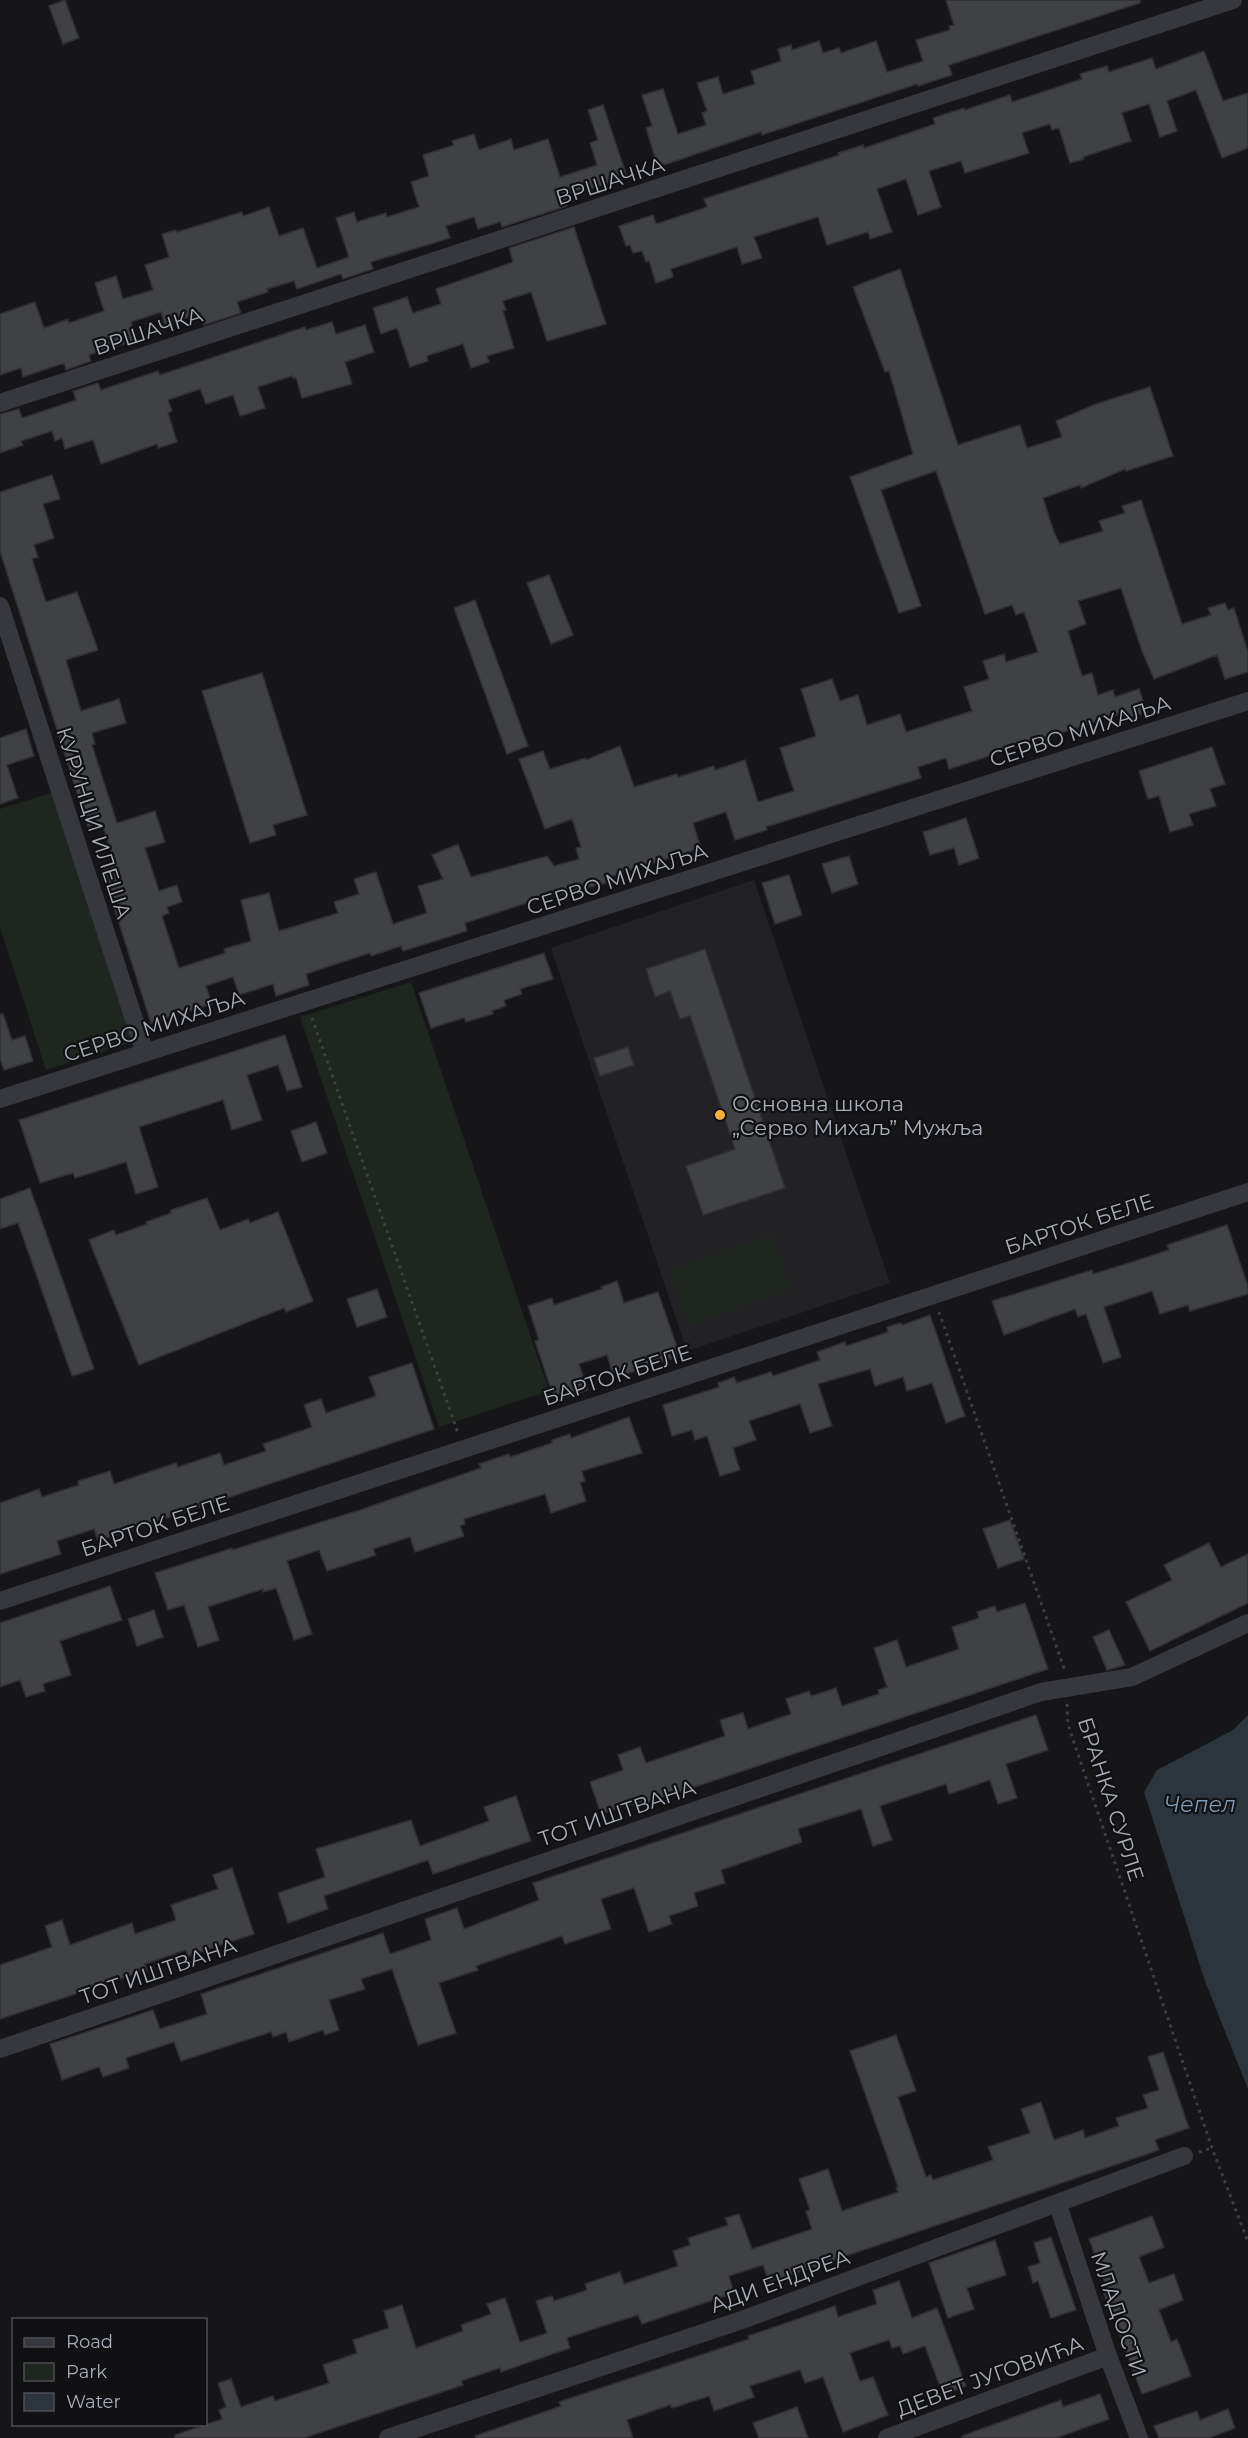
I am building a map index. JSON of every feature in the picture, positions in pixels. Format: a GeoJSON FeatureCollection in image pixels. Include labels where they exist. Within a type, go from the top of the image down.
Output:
{"type":"FeatureCollection","features":[{"type":"Feature","properties":{"kind":"street","name":"ВРШАЧКА"},"geometry":{"type":"LineString","coordinates":[[0,403],[1233,0]]}},
{"type":"Feature","properties":{"kind":"street","name":"КУРУНЦИ ИЛЕША"},"geometry":{"type":"LineString","coordinates":[[0,606],[145,1053]]}},
{"type":"Feature","properties":{"kind":"street","name":"СЕРВО МИХАЉА"},"geometry":{"type":"LineString","coordinates":[[0,1099],[1248,701]]}},
{"type":"Feature","properties":{"kind":"street","name":"БАРТОК БЕЛЕ"},"geometry":{"type":"LineString","coordinates":[[0,1600],[1248,1192]]}},
{"type":"Feature","properties":{"kind":"street","name":"ТОТ ИШТВАНА"},"geometry":{"type":"LineString","coordinates":[[0,2049],[1041,1692],[1115,1681],[1146,1672],[1248,1623]]}},
{"type":"Feature","properties":{"kind":"street","name":"АДИ ЕНДРЕА"},"geometry":{"type":"LineString","coordinates":[[388,2438],[742,2320],[1058,2205],[1184,2156]]}},
{"type":"Feature","properties":{"kind":"street","name":"МЛАДОСТИ"},"geometry":{"type":"LineString","coordinates":[[1058,2205],[1108,2356],[1139,2438]]}},
{"type":"Feature","properties":{"kind":"street","name":"ДЕВЕТ ЈУГОВИЋА"},"geometry":{"type":"LineString","coordinates":[[887,2438],[1108,2356]]}},
{"type":"Feature","properties":{"kind":"path"},"geometry":{"type":"LineString","coordinates":[[306,1002],[463,1449]]}},
{"type":"Feature","properties":{"kind":"path","name":"БРАНКА СУРЛЕ"},"geometry":{"type":"LineString","coordinates":[[933,1295],[1067,1676],[1068,1725],[1212,2148],[1248,2242]]}},
{"type":"Feature","properties":{"kind":"shaded area","name":"Основна школа „Серво Михаљ” Мужља"},"geometry":{"type":"Polygon","coordinates":[[[754,880],[890,1283],[687,1351],[551,948],[754,880]]]}},
{"type":"Feature","properties":{"kind":"green space"},"geometry":{"type":"Polygon","coordinates":[[[54,792],[134,1042],[46,1070],[0,927],[0,809],[54,792]]]}},
{"type":"Feature","properties":{"kind":"green space"},"geometry":{"type":"Polygon","coordinates":[[[411,982],[549,1391],[439,1427],[300,1017],[411,982]]]}},
{"type":"Feature","properties":{"kind":"green space"},"geometry":{"type":"Polygon","coordinates":[[[772,1235],[791,1289],[689,1325],[670,1270],[772,1235]]]}},
{"type":"Feature","properties":{"kind":"water","name":"Чепел"},"geometry":{"type":"Polygon","coordinates":[[[1248,1715],[1248,2089],[1205,1981],[1144,1792],[1157,1770],[1233,1730],[1248,1715]]]}},
{"type":"Feature","properties":{"kind":"building"},"geometry":{"type":"Polygon","coordinates":[[[65,0],[79,38],[63,44],[49,6],[65,0]]]}},
{"type":"Feature","properties":{"kind":"building"},"geometry":{"type":"Polygon","coordinates":[[[946,0],[1140,0],[1140,3],[949,65],[952,75],[918,86],[917,84],[762,135],[761,132],[658,167],[646,128],[652,126],[642,95],[663,89],[678,134],[706,125],[702,113],[707,111],[697,83],[718,77],[723,94],[755,84],[751,71],[781,61],[778,49],[791,45],[792,50],[819,41],[823,53],[839,48],[841,53],[876,41],[887,72],[923,61],[916,40],[950,30],[949,26],[954,25],[946,0]]]}},
{"type":"Feature","properties":{"kind":"building"},"geometry":{"type":"Polygon","coordinates":[[[1204,51],[1223,101],[1248,93],[1248,148],[1222,158],[1196,90],[1167,101],[1177,131],[1160,137],[1149,104],[1122,113],[1131,141],[1083,157],[1084,159],[1070,163],[1059,128],[1052,130],[1050,124],[1022,133],[1029,153],[965,173],[961,161],[929,171],[941,207],[918,215],[906,179],[877,189],[892,232],[870,239],[868,232],[827,245],[818,217],[754,237],[762,258],[742,264],[737,247],[671,269],[673,277],[656,283],[649,261],[646,262],[642,251],[633,253],[630,245],[626,246],[619,226],[653,215],[656,224],[707,207],[704,199],[839,155],[838,153],[863,145],[864,148],[935,124],[933,118],[964,108],[965,110],[1010,95],[1012,102],[1082,79],[1080,74],[1107,66],[1109,72],[1152,58],[1156,69],[1204,51]]]}},
{"type":"Feature","properties":{"kind":"building"},"geometry":{"type":"Polygon","coordinates":[[[603,105],[627,177],[567,197],[568,199],[565,200],[567,206],[502,227],[500,222],[478,229],[474,217],[446,226],[450,238],[371,262],[373,269],[343,279],[341,274],[297,289],[294,281],[267,289],[268,292],[237,302],[241,313],[204,325],[200,313],[165,325],[161,312],[131,322],[137,340],[89,355],[91,361],[66,370],[64,363],[23,377],[21,368],[0,375],[0,314],[35,302],[44,328],[68,319],[69,323],[104,311],[95,283],[116,276],[123,299],[153,290],[145,265],[169,257],[162,234],[176,230],[177,232],[242,212],[243,216],[269,207],[279,236],[303,228],[317,268],[349,257],[336,218],[354,212],[357,222],[386,213],[387,217],[419,207],[411,182],[429,176],[423,155],[454,145],[452,141],[474,134],[479,150],[511,139],[514,150],[548,139],[560,177],[597,165],[590,143],[598,140],[588,110],[603,105]]]}},
{"type":"Feature","properties":{"kind":"building"},"geometry":{"type":"Polygon","coordinates":[[[574,227],[606,324],[547,341],[531,292],[503,301],[506,310],[503,311],[514,348],[487,356],[489,362],[471,368],[463,344],[427,356],[428,361],[410,367],[397,328],[381,334],[373,308],[407,297],[413,313],[441,304],[436,289],[513,262],[509,248],[574,227]]]}},
{"type":"Feature","properties":{"kind":"building"},"geometry":{"type":"Polygon","coordinates":[[[900,269],[958,445],[1020,425],[1027,448],[1062,437],[1056,421],[1096,404],[1150,387],[1173,456],[1126,471],[1125,469],[1081,488],[1080,485],[1043,498],[1054,532],[1060,544],[1103,531],[1099,521],[1125,513],[1122,506],[1141,500],[1182,624],[1211,615],[1208,608],[1225,603],[1228,610],[1234,608],[1248,652],[1248,672],[1225,679],[1217,655],[1154,679],[1121,588],[1078,601],[1086,624],[1068,631],[1082,676],[1092,673],[1098,695],[1113,690],[1115,697],[1139,689],[1147,712],[1125,719],[1123,713],[949,769],[946,758],[918,767],[921,778],[766,827],[767,830],[735,840],[726,812],[693,823],[701,848],[606,878],[607,883],[539,899],[465,923],[467,931],[403,951],[401,946],[371,956],[370,953],[306,974],[309,985],[276,996],[273,984],[239,995],[233,977],[206,986],[212,1004],[151,1023],[101,867],[115,863],[102,823],[88,827],[0,551],[0,492],[52,475],[60,499],[43,504],[54,538],[34,545],[38,557],[32,559],[46,602],[77,592],[98,650],[66,660],[81,711],[119,699],[126,723],[92,733],[95,744],[92,745],[117,823],[155,811],[165,842],[145,848],[159,891],[177,885],[182,902],[167,907],[169,913],[162,916],[179,968],[225,953],[224,949],[251,941],[241,900],[269,893],[279,931],[338,913],[334,902],[359,894],[354,879],[376,872],[393,924],[427,913],[418,886],[443,879],[432,855],[458,844],[471,877],[547,856],[554,866],[579,859],[576,848],[581,847],[572,819],[545,829],[519,759],[543,751],[550,769],[586,758],[586,760],[620,746],[634,787],[714,766],[715,770],[745,760],[758,802],[794,791],[780,748],[816,736],[801,689],[832,679],[840,701],[858,695],[867,725],[900,714],[906,732],[972,711],[964,687],[989,679],[983,661],[1004,654],[1006,662],[1038,652],[1024,612],[1016,615],[1012,605],[985,614],[936,471],[881,490],[921,606],[899,613],[850,477],[913,454],[889,371],[885,372],[853,287],[900,269]]]}},
{"type":"Feature","properties":{"kind":"building"},"geometry":{"type":"Polygon","coordinates":[[[332,322],[336,334],[365,325],[374,352],[345,362],[352,384],[302,398],[296,378],[292,376],[258,387],[265,408],[240,416],[233,395],[206,404],[200,389],[168,400],[172,411],[168,413],[177,442],[158,448],[157,444],[101,464],[93,440],[65,449],[62,438],[55,441],[52,431],[21,441],[23,445],[0,453],[0,414],[19,409],[22,418],[76,400],[73,391],[98,383],[101,390],[158,371],[160,375],[305,327],[306,330],[332,322]]]}},
{"type":"Feature","properties":{"kind":"building"},"geometry":{"type":"Polygon","coordinates":[[[549,575],[573,635],[551,644],[527,583],[549,575]]]}},
{"type":"Feature","properties":{"kind":"building"},"geometry":{"type":"Polygon","coordinates":[[[475,600],[528,746],[507,754],[454,608],[475,600]]]}},
{"type":"Feature","properties":{"kind":"building"},"geometry":{"type":"Polygon","coordinates":[[[262,673],[307,815],[273,825],[276,835],[250,843],[202,691],[262,673]]]}},
{"type":"Feature","properties":{"kind":"building"},"geometry":{"type":"Polygon","coordinates":[[[26,729],[34,756],[7,765],[18,798],[0,804],[0,738],[26,729]]]}},
{"type":"Feature","properties":{"kind":"building"},"geometry":{"type":"Polygon","coordinates":[[[1212,747],[1225,784],[1210,789],[1216,806],[1189,814],[1193,825],[1170,832],[1159,796],[1148,799],[1139,771],[1212,747]]]}},
{"type":"Feature","properties":{"kind":"building"},"geometry":{"type":"Polygon","coordinates":[[[966,818],[979,858],[959,865],[954,848],[930,855],[923,832],[966,818]]]}},
{"type":"Feature","properties":{"kind":"building"},"geometry":{"type":"Polygon","coordinates":[[[849,856],[858,884],[832,893],[822,864],[849,856]]]}},
{"type":"Feature","properties":{"kind":"building"},"geometry":{"type":"Polygon","coordinates":[[[789,875],[802,915],[775,924],[762,883],[789,875]]]}},
{"type":"Feature","properties":{"kind":"building"},"geometry":{"type":"Polygon","coordinates":[[[705,949],[785,1188],[703,1215],[686,1166],[735,1149],[690,1016],[680,1019],[670,991],[655,997],[646,969],[705,949]]]}},
{"type":"Feature","properties":{"kind":"building"},"geometry":{"type":"Polygon","coordinates":[[[544,953],[553,979],[520,989],[522,994],[504,1000],[506,1006],[492,1011],[493,1014],[466,1022],[464,1018],[431,1028],[419,993],[544,953]]]}},
{"type":"Feature","properties":{"kind":"building"},"geometry":{"type":"Polygon","coordinates":[[[0,1014],[3,1014],[12,1040],[25,1036],[33,1061],[4,1070],[0,1059],[0,1014]]]}},
{"type":"Feature","properties":{"kind":"building"},"geometry":{"type":"Polygon","coordinates":[[[285,1035],[302,1087],[287,1091],[278,1065],[247,1075],[262,1120],[232,1130],[223,1100],[139,1127],[158,1187],[136,1194],[126,1162],[75,1178],[73,1173],[40,1183],[19,1120],[285,1035]]]}},
{"type":"Feature","properties":{"kind":"building"},"geometry":{"type":"Polygon","coordinates":[[[628,1047],[634,1065],[600,1076],[594,1058],[628,1047]]]}},
{"type":"Feature","properties":{"kind":"building"},"geometry":{"type":"Polygon","coordinates":[[[316,1122],[327,1153],[302,1162],[291,1131],[316,1122]]]}},
{"type":"Feature","properties":{"kind":"building"},"geometry":{"type":"Polygon","coordinates":[[[30,1188],[94,1369],[72,1376],[18,1223],[0,1229],[0,1199],[30,1188]]]}},
{"type":"Feature","properties":{"kind":"building"},"geometry":{"type":"Polygon","coordinates":[[[207,1198],[220,1230],[248,1219],[250,1223],[278,1212],[313,1301],[286,1312],[284,1308],[139,1365],[89,1240],[114,1230],[116,1235],[147,1224],[146,1222],[171,1213],[171,1210],[207,1198]]]}},
{"type":"Feature","properties":{"kind":"building"},"geometry":{"type":"Polygon","coordinates":[[[1227,1225],[1248,1286],[1248,1294],[1190,1311],[1188,1305],[1160,1314],[1152,1291],[1104,1307],[1121,1357],[1103,1363],[1086,1314],[1078,1317],[1075,1309],[1004,1335],[992,1301],[1092,1270],[1093,1274],[1129,1263],[1169,1250],[1167,1245],[1227,1225]]]}},
{"type":"Feature","properties":{"kind":"building"},"geometry":{"type":"Polygon","coordinates":[[[617,1281],[624,1303],[658,1292],[680,1356],[614,1378],[607,1355],[579,1364],[588,1390],[555,1401],[535,1341],[539,1340],[528,1306],[552,1298],[554,1305],[602,1289],[601,1287],[617,1281]]]}},
{"type":"Feature","properties":{"kind":"building"},"geometry":{"type":"Polygon","coordinates":[[[377,1289],[387,1317],[357,1327],[347,1299],[377,1289]]]}},
{"type":"Feature","properties":{"kind":"building"},"geometry":{"type":"Polygon","coordinates":[[[930,1315],[965,1416],[946,1423],[932,1383],[907,1391],[903,1377],[875,1386],[870,1369],[818,1384],[832,1426],[810,1433],[800,1404],[749,1421],[756,1440],[733,1448],[740,1470],[720,1476],[707,1436],[695,1440],[692,1430],[672,1436],[663,1405],[719,1387],[718,1383],[734,1377],[737,1383],[771,1372],[773,1376],[820,1360],[817,1352],[845,1342],[846,1346],[888,1332],[887,1327],[901,1323],[902,1325],[930,1315]]]}},
{"type":"Feature","properties":{"kind":"building"},"geometry":{"type":"Polygon","coordinates":[[[412,1363],[434,1429],[98,1541],[94,1529],[57,1541],[61,1554],[0,1574],[0,1503],[39,1489],[42,1497],[79,1485],[78,1481],[110,1471],[114,1484],[176,1463],[178,1467],[220,1453],[224,1465],[266,1451],[263,1444],[312,1427],[304,1405],[321,1399],[326,1413],[376,1396],[369,1377],[412,1363]]]}},
{"type":"Feature","properties":{"kind":"building"},"geometry":{"type":"Polygon","coordinates":[[[629,1417],[642,1453],[582,1471],[585,1481],[580,1483],[586,1501],[551,1513],[545,1494],[464,1519],[465,1524],[460,1526],[464,1536],[415,1552],[410,1537],[373,1549],[376,1555],[327,1571],[319,1550],[287,1561],[312,1634],[294,1640],[276,1588],[263,1592],[263,1589],[208,1607],[219,1640],[198,1647],[184,1605],[168,1610],[155,1573],[360,1510],[481,1468],[479,1464],[509,1454],[510,1457],[552,1443],[552,1440],[570,1434],[571,1438],[629,1417]]]}},
{"type":"Feature","properties":{"kind":"building"},"geometry":{"type":"Polygon","coordinates":[[[1010,1520],[1024,1559],[998,1568],[983,1529],[1010,1520]]]}},
{"type":"Feature","properties":{"kind":"building"},"geometry":{"type":"Polygon","coordinates":[[[1209,1543],[1221,1567],[1248,1554],[1248,1603],[1150,1651],[1126,1602],[1172,1580],[1164,1565],[1209,1543]]]}},
{"type":"Feature","properties":{"kind":"building"},"geometry":{"type":"Polygon","coordinates":[[[110,1586],[122,1620],[60,1641],[71,1675],[43,1684],[45,1691],[26,1697],[20,1680],[0,1687],[0,1623],[110,1586]]]}},
{"type":"Feature","properties":{"kind":"building"},"geometry":{"type":"Polygon","coordinates":[[[1025,1603],[1048,1669],[635,1807],[634,1803],[601,1814],[590,1782],[623,1770],[618,1755],[640,1747],[646,1763],[725,1736],[720,1720],[743,1713],[748,1729],[791,1714],[786,1699],[809,1691],[811,1696],[836,1688],[842,1706],[879,1694],[878,1690],[887,1687],[874,1648],[897,1640],[906,1667],[959,1649],[952,1627],[979,1618],[977,1612],[995,1606],[997,1612],[1025,1603]]]}},
{"type":"Feature","properties":{"kind":"building"},"geometry":{"type":"Polygon","coordinates":[[[154,1610],[163,1637],[137,1646],[128,1619],[154,1610]]]}},
{"type":"Feature","properties":{"kind":"building"},"geometry":{"type":"Polygon","coordinates":[[[1109,1630],[1125,1665],[1107,1670],[1093,1637],[1109,1630]]]}},
{"type":"Feature","properties":{"kind":"building"},"geometry":{"type":"Polygon","coordinates":[[[1036,1715],[1048,1750],[1006,1764],[1017,1798],[998,1804],[990,1780],[949,1794],[946,1784],[880,1806],[892,1840],[873,1846],[861,1809],[798,1829],[802,1842],[721,1870],[725,1883],[694,1893],[698,1906],[669,1916],[672,1924],[649,1932],[634,1888],[601,1899],[611,1929],[565,1944],[562,1936],[476,1966],[478,1970],[439,1983],[456,2033],[418,2045],[392,1969],[361,1979],[365,1989],[329,2000],[339,2030],[325,2035],[323,2030],[289,2042],[286,2032],[273,2037],[271,2032],[181,2061],[174,2042],[126,2058],[129,2068],[103,2077],[99,2067],[62,2080],[50,2044],[153,2010],[160,2029],[207,2014],[201,1994],[383,1933],[390,1954],[431,1940],[425,1919],[457,1908],[464,1929],[539,1900],[533,1883],[1036,1715]]]}},
{"type":"Feature","properties":{"kind":"building"},"geometry":{"type":"Polygon","coordinates":[[[516,1796],[531,1841],[433,1874],[428,1860],[324,1896],[328,1909],[288,1923],[278,1893],[325,1877],[316,1849],[411,1820],[420,1846],[489,1821],[484,1807],[516,1796]]]}},
{"type":"Feature","properties":{"kind":"building"},"geometry":{"type":"Polygon","coordinates":[[[232,1868],[254,1934],[188,1956],[186,1950],[145,1964],[147,1970],[0,2019],[0,1965],[52,1947],[45,1926],[62,1920],[70,1945],[132,1923],[135,1934],[176,1920],[171,1905],[218,1889],[213,1875],[232,1868]]]}},
{"type":"Feature","properties":{"kind":"building"},"geometry":{"type":"Polygon","coordinates":[[[896,2035],[916,2091],[898,2097],[926,2177],[931,2175],[933,2180],[993,2160],[988,2147],[1030,2133],[1021,2109],[1041,2102],[1054,2140],[1083,2130],[1085,2138],[1119,2126],[1116,2118],[1148,2108],[1143,2095],[1159,2090],[1148,2057],[1163,2052],[1189,2128],[1155,2140],[1159,2150],[769,2282],[763,2265],[729,2276],[734,2293],[642,2324],[638,2315],[567,2338],[570,2348],[501,2372],[500,2368],[461,2381],[463,2385],[304,2438],[175,2438],[175,2435],[222,2419],[219,2410],[226,2407],[218,2383],[231,2379],[241,2407],[273,2396],[275,2401],[329,2383],[323,2365],[357,2353],[353,2340],[389,2328],[384,2311],[402,2305],[416,2348],[463,2331],[461,2325],[491,2314],[487,2304],[505,2298],[520,2342],[547,2333],[536,2301],[552,2296],[554,2301],[587,2290],[585,2284],[620,2272],[624,2284],[678,2266],[673,2251],[690,2245],[688,2238],[728,2225],[725,2218],[739,2214],[752,2249],[812,2229],[806,2211],[810,2210],[799,2179],[828,2169],[842,2211],[898,2192],[850,2051],[896,2035]]]}},
{"type":"Feature","properties":{"kind":"building"},"geometry":{"type":"Polygon","coordinates":[[[1152,2216],[1164,2247],[1139,2257],[1149,2283],[1174,2274],[1183,2300],[1159,2310],[1171,2342],[1177,2339],[1191,2376],[1142,2394],[1104,2293],[1108,2291],[1089,2239],[1152,2216]]]}},
{"type":"Feature","properties":{"kind":"building"},"geometry":{"type":"Polygon","coordinates":[[[1051,2237],[1076,2310],[1051,2318],[1038,2281],[1033,2283],[1028,2267],[1040,2263],[1034,2243],[1051,2237]]]}},
{"type":"Feature","properties":{"kind":"building"},"geometry":{"type":"Polygon","coordinates":[[[995,2240],[1006,2275],[967,2288],[974,2309],[948,2318],[929,2263],[995,2240]]]}},
{"type":"Feature","properties":{"kind":"building"},"geometry":{"type":"Polygon","coordinates":[[[899,2281],[912,2318],[937,2308],[966,2386],[943,2395],[925,2346],[903,2354],[900,2346],[892,2348],[889,2340],[850,2353],[860,2381],[873,2377],[888,2415],[843,2432],[823,2377],[805,2383],[800,2370],[750,2386],[754,2397],[714,2411],[709,2396],[672,2408],[670,2405],[627,2420],[633,2438],[476,2438],[475,2436],[561,2406],[559,2402],[749,2339],[748,2336],[835,2306],[838,2317],[877,2304],[873,2290],[899,2281]]]}},
{"type":"Feature","properties":{"kind":"building"},"geometry":{"type":"Polygon","coordinates":[[[1100,2394],[1109,2419],[1056,2438],[962,2438],[962,2436],[1061,2400],[1063,2407],[1100,2394]]]}},
{"type":"Feature","properties":{"kind":"building"},"geometry":{"type":"Polygon","coordinates":[[[797,2407],[808,2438],[759,2438],[753,2423],[797,2407]]]}},
{"type":"Feature","properties":{"kind":"building"},"geometry":{"type":"Polygon","coordinates":[[[1228,2409],[1235,2428],[1209,2438],[1159,2438],[1154,2426],[1197,2411],[1200,2420],[1228,2409]]]}},
{"type":"Feature","properties":{"kind":"place","name":"Основна школа „Серво Михаљ” Мужља"},"geometry":{"type":"Point","coordinates":[720,1115]}}]}
